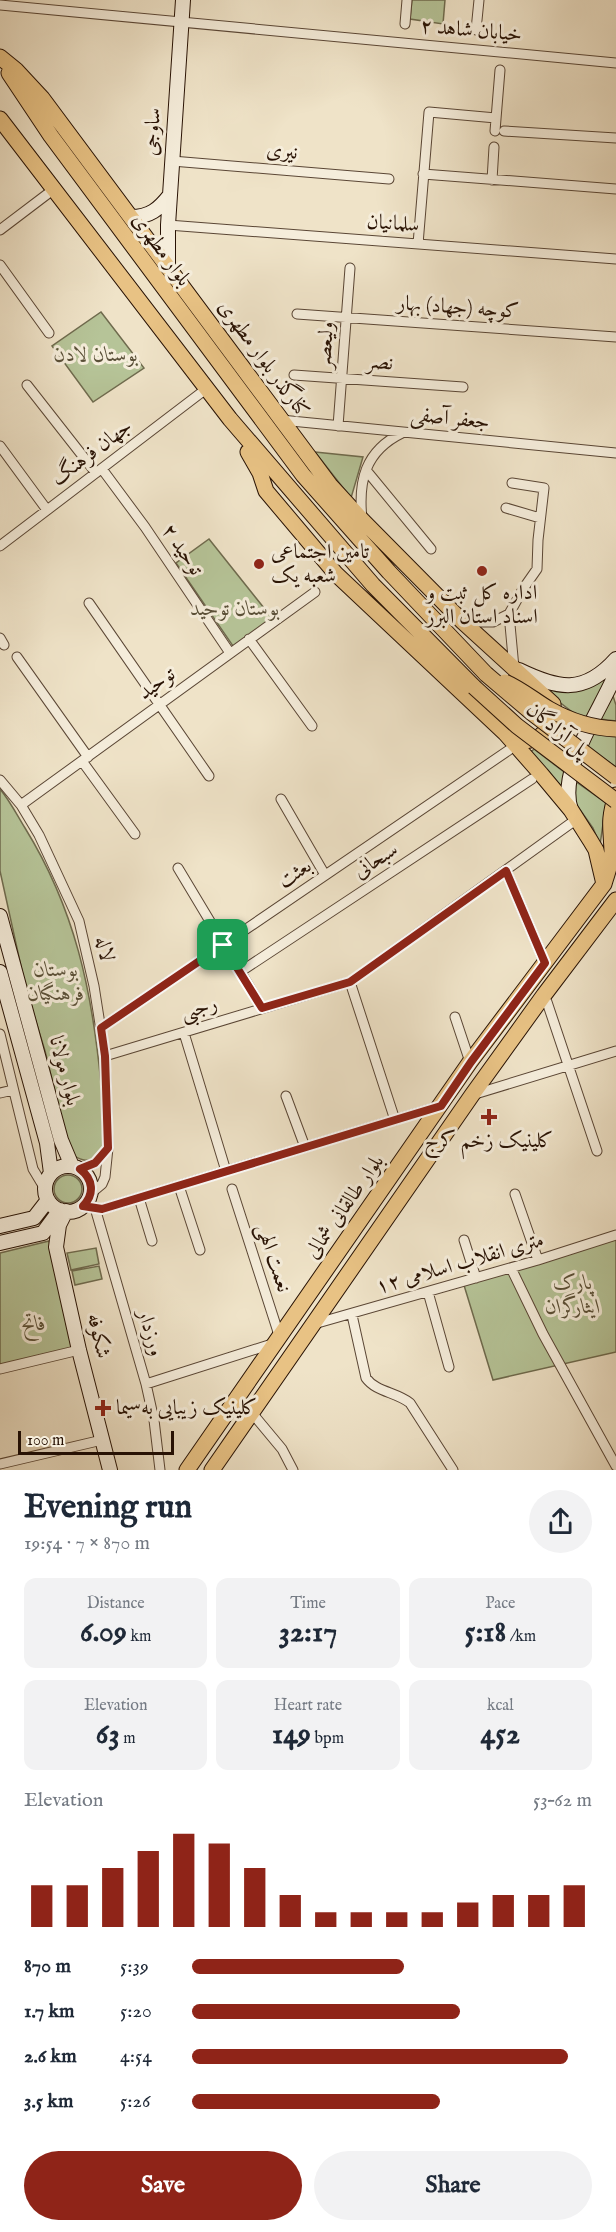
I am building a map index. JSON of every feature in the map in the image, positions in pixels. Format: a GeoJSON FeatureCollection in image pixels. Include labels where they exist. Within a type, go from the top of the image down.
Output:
{"type":"FeatureCollection","features":[{"type":"Feature","properties":{"kind":"main road","name":"ساوجی"},"geometry":{"type":"LineString","coordinates":[[168,266],[168,225],[183,0]]}},
{"type":"Feature","properties":{"kind":"main road","name":"کنارگذر بلوار مطهری"},"geometry":{"type":"LineString","coordinates":[[0,59],[16,70],[42,98],[330,485],[463,622],[514,668],[526,682],[546,696],[553,705],[554,719],[538,738],[526,741],[505,733]]}},
{"type":"Feature","properties":{"kind":"main road","name":"بلوار مطهری"},"geometry":{"type":"LineString","coordinates":[[0,59],[51,136],[303,475],[389,572],[486,674]]}},
{"type":"Feature","properties":{"kind":"main road"},"geometry":{"type":"LineString","coordinates":[[0,119],[230,419],[260,472],[266,491],[336,574],[505,733],[573,816],[596,850],[604,884]]}},
{"type":"Feature","properties":{"kind":"main road"},"geometry":{"type":"LineString","coordinates":[[131,217],[151,214],[161,207],[170,195]]}},
{"type":"Feature","properties":{"kind":"main road","name":"پل آزادگان"},"geometry":{"type":"LineString","coordinates":[[230,419],[373,585],[474,687],[518,726],[616,801]]}},
{"type":"Feature","properties":{"kind":"main road"},"geometry":{"type":"LineString","coordinates":[[514,668],[546,683],[561,686],[576,685],[605,671],[616,659]]}},
{"type":"Feature","properties":{"kind":"main road"},"geometry":{"type":"LineString","coordinates":[[573,816],[566,792],[568,778],[576,755],[616,673]]}},
{"type":"Feature","properties":{"kind":"main road"},"geometry":{"type":"LineString","coordinates":[[486,674],[520,689],[570,720],[598,728],[616,729]]}},
{"type":"Feature","properties":{"kind":"main road","name":"پل آزادگان"},"geometry":{"type":"LineString","coordinates":[[486,674],[532,713],[616,777]]}},
{"type":"Feature","properties":{"kind":"main road"},"geometry":{"type":"LineString","coordinates":[[604,884],[611,862],[609,825],[616,795]]}},
{"type":"Feature","properties":{"kind":"main road","name":"بلوار طالقانی شمالی"},"geometry":{"type":"LineString","coordinates":[[187,1470],[471,1062],[604,884]]}},
{"type":"Feature","properties":{"kind":"main road","name":"بلوار طالقانی شمالی"},"geometry":{"type":"LineString","coordinates":[[212,1470],[472,1095],[615,902]]}},
{"type":"Feature","properties":{"kind":"main road","name":"بلوار مولانا"},"geometry":{"type":"LineString","coordinates":[[0,916],[61,1140],[76,1168]]}},
{"type":"Feature","properties":{"kind":"main road","name":"بلوار مولانا"},"geometry":{"type":"LineString","coordinates":[[0,972],[48,1143],[51,1173]]}},
{"type":"Feature","properties":{"kind":"main road"},"geometry":{"type":"LineString","coordinates":[[0,1226],[34,1218],[47,1194],[51,1173],[59,1168],[76,1168],[89,1180],[89,1207],[63,1211],[43,1233],[0,1243]]}},
{"type":"Feature","properties":{"kind":"main road"},"geometry":{"type":"LineString","coordinates":[[47,1194],[63,1211]]}},
{"type":"Feature","properties":{"kind":"main road","name":"شکوفه"},"geometry":{"type":"LineString","coordinates":[[63,1211],[56,1247],[79,1350],[110,1470]]}},
{"type":"Feature","properties":{"kind":"street"},"geometry":{"type":"LineString","coordinates":[[405,24],[406,0]]}},
{"type":"Feature","properties":{"kind":"street"},"geometry":{"type":"LineString","coordinates":[[476,30],[479,0]]}},
{"type":"Feature","properties":{"kind":"street","name":"خیابان شاهد ۲"},"geometry":{"type":"LineString","coordinates":[[0,4],[616,63]]}},
{"type":"Feature","properties":{"kind":"street"},"geometry":{"type":"LineString","coordinates":[[500,70],[496,118],[500,131],[616,138]]}},
{"type":"Feature","properties":{"kind":"street"},"geometry":{"type":"LineString","coordinates":[[418,244],[429,112],[496,118]]}},
{"type":"Feature","properties":{"kind":"street"},"geometry":{"type":"LineString","coordinates":[[492,180],[495,147]]}},
{"type":"Feature","properties":{"kind":"street","name":"نیری"},"geometry":{"type":"LineString","coordinates":[[172,161],[389,179]]}},
{"type":"Feature","properties":{"kind":"street"},"geometry":{"type":"LineString","coordinates":[[423,174],[616,189]]}},
{"type":"Feature","properties":{"kind":"street"},"geometry":{"type":"LineString","coordinates":[[0,230],[54,189]]}},
{"type":"Feature","properties":{"kind":"street","name":"سلمانیان"},"geometry":{"type":"LineString","coordinates":[[168,225],[616,260]]}},
{"type":"Feature","properties":{"kind":"street"},"geometry":{"type":"LineString","coordinates":[[0,265],[49,333]]}},
{"type":"Feature","properties":{"kind":"street","name":"ولیعصر"},"geometry":{"type":"LineString","coordinates":[[338,426],[350,268]]}},
{"type":"Feature","properties":{"kind":"street","name":"کوچه (جهاد) بهار"},"geometry":{"type":"LineString","coordinates":[[297,314],[616,338]]}},
{"type":"Feature","properties":{"kind":"street","name":"نصر"},"geometry":{"type":"LineString","coordinates":[[294,375],[463,387]]}},
{"type":"Feature","properties":{"kind":"street","name":"توحید ۲"},"geometry":{"type":"LineString","coordinates":[[27,385],[145,527],[230,653]]}},
{"type":"Feature","properties":{"kind":"street","name":"جهان فرهنگ"},"geometry":{"type":"LineString","coordinates":[[2,541],[47,510],[206,389]]}},
{"type":"Feature","properties":{"kind":"street","name":"جعفر آصفی"},"geometry":{"type":"LineString","coordinates":[[281,420],[616,453]]}},
{"type":"Feature","properties":{"kind":"street"},"geometry":{"type":"LineString","coordinates":[[363,521],[360,495],[366,470],[379,449],[404,432]]}},
{"type":"Feature","properties":{"kind":"street"},"geometry":{"type":"LineString","coordinates":[[0,446],[47,510]]}},
{"type":"Feature","properties":{"kind":"street"},"geometry":{"type":"LineString","coordinates":[[366,470],[431,549]]}},
{"type":"Feature","properties":{"kind":"street"},"geometry":{"type":"LineString","coordinates":[[463,622],[493,622],[509,614],[537,569],[544,488],[512,483]]}},
{"type":"Feature","properties":{"kind":"street"},"geometry":{"type":"LineString","coordinates":[[506,508],[540,518]]}},
{"type":"Feature","properties":{"kind":"street","name":"توحید"},"geometry":{"type":"LineString","coordinates":[[21,805],[315,592]]}},
{"type":"Feature","properties":{"kind":"street"},"geometry":{"type":"LineString","coordinates":[[89,603],[209,776]]}},
{"type":"Feature","properties":{"kind":"street"},"geometry":{"type":"LineString","coordinates":[[509,614],[514,668]]}},
{"type":"Feature","properties":{"kind":"street"},"geometry":{"type":"LineString","coordinates":[[249,639],[312,726]]}},
{"type":"Feature","properties":{"kind":"street"},"geometry":{"type":"LineString","coordinates":[[17,657],[135,834]]}},
{"type":"Feature","properties":{"kind":"street","name":"بعثت"},"geometry":{"type":"LineString","coordinates":[[101,1028],[509,750]]}},
{"type":"Feature","properties":{"kind":"street","name":"سبحانی"},"geometry":{"type":"LineString","coordinates":[[240,972],[532,779]]}},
{"type":"Feature","properties":{"kind":"street","name":"لاله"},"geometry":{"type":"LineString","coordinates":[[0,780],[21,805],[39,835],[79,921],[94,987],[105,1056],[108,1148],[105,1177],[102,1184],[90,1194]]}},
{"type":"Feature","properties":{"kind":"street"},"geometry":{"type":"LineString","coordinates":[[281,799],[325,875]]}},
{"type":"Feature","properties":{"kind":"street","name":"رجبی"},"geometry":{"type":"LineString","coordinates":[[105,1056],[350,982],[506,871],[573,816]]}},
{"type":"Feature","properties":{"kind":"street"},"geometry":{"type":"LineString","coordinates":[[178,868],[262,1008]]}},
{"type":"Feature","properties":{"kind":"street"},"geometry":{"type":"LineString","coordinates":[[506,871],[545,963]]}},
{"type":"Feature","properties":{"kind":"street"},"geometry":{"type":"LineString","coordinates":[[350,982],[395,1120]]}},
{"type":"Feature","properties":{"kind":"street"},"geometry":{"type":"LineString","coordinates":[[547,1002],[597,1152]]}},
{"type":"Feature","properties":{"kind":"street"},"geometry":{"type":"LineString","coordinates":[[455,1017],[471,1062]]}},
{"type":"Feature","properties":{"kind":"street"},"geometry":{"type":"LineString","coordinates":[[184,1033],[226,1171]]}},
{"type":"Feature","properties":{"kind":"street"},"geometry":{"type":"LineString","coordinates":[[0,1034],[33,1169],[47,1194]]}},
{"type":"Feature","properties":{"kind":"street"},"geometry":{"type":"LineString","coordinates":[[472,1095],[616,1051]]}},
{"type":"Feature","properties":{"kind":"street"},"geometry":{"type":"LineString","coordinates":[[0,1093],[13,1090]]}},
{"type":"Feature","properties":{"kind":"street"},"geometry":{"type":"LineString","coordinates":[[286,1096],[305,1148]]}},
{"type":"Feature","properties":{"kind":"street"},"geometry":{"type":"LineString","coordinates":[[89,1207],[102,1209],[441,1106]]}},
{"type":"Feature","properties":{"kind":"street"},"geometry":{"type":"LineString","coordinates":[[76,1168],[95,1163],[108,1148]]}},
{"type":"Feature","properties":{"kind":"street"},"geometry":{"type":"LineString","coordinates":[[179,1186],[200,1250]]}},
{"type":"Feature","properties":{"kind":"street","name":"نعمت الهی"},"geometry":{"type":"LineString","coordinates":[[232,1189],[278,1341]]}},
{"type":"Feature","properties":{"kind":"street"},"geometry":{"type":"LineString","coordinates":[[515,1194],[538,1260]]}},
{"type":"Feature","properties":{"kind":"street"},"geometry":{"type":"LineString","coordinates":[[139,1198],[152,1241]]}},
{"type":"Feature","properties":{"kind":"street","name":"ورزدار"},"geometry":{"type":"LineString","coordinates":[[89,1207],[146,1384],[154,1420],[160,1470]]}},
{"type":"Feature","properties":{"kind":"street","name":"۱۲ متری انقلاب اسلامی"},"geometry":{"type":"LineString","coordinates":[[314,1324],[352,1315],[616,1235]]}},
{"type":"Feature","properties":{"kind":"street"},"geometry":{"type":"LineString","coordinates":[[464,1240],[476,1278]]}},
{"type":"Feature","properties":{"kind":"street"},"geometry":{"type":"LineString","coordinates":[[511,1268],[543,1334],[616,1466]]}},
{"type":"Feature","properties":{"kind":"street"},"geometry":{"type":"LineString","coordinates":[[428,1292],[449,1367]]}},
{"type":"Feature","properties":{"kind":"street"},"geometry":{"type":"LineString","coordinates":[[352,1315],[366,1378],[371,1385],[404,1398],[410,1403],[453,1470]]}},
{"type":"Feature","properties":{"kind":"street"},"geometry":{"type":"LineString","coordinates":[[146,1384],[278,1341]]}},
{"type":"Feature","properties":{"kind":"street"},"geometry":{"type":"LineString","coordinates":[[0,1369],[79,1350]]}},
{"type":"Feature","properties":{"kind":"street"},"geometry":{"type":"LineString","coordinates":[[252,1413],[282,1449],[293,1470]]}},
{"type":"Feature","properties":{"kind":"street"},"geometry":{"type":"LineString","coordinates":[[0,1464],[102,1440]]}},
{"type":"Feature","properties":{"kind":"green space"},"geometry":{"type":"Polygon","coordinates":[[[412,0],[445,0],[443,24],[410,19],[412,0]]]}},
{"type":"Feature","properties":{"kind":"green space","name":"بوستان لادن"},"geometry":{"type":"Polygon","coordinates":[[[101,312],[144,368],[93,402],[52,346],[101,312]]]}},
{"type":"Feature","properties":{"kind":"green space"},"geometry":{"type":"Polygon","coordinates":[[[315,452],[363,457],[351,498],[315,452]]]}},
{"type":"Feature","properties":{"kind":"green space","name":"بوستان توحید"},"geometry":{"type":"Polygon","coordinates":[[[209,539],[272,618],[235,649],[176,563],[209,539]]]}},
{"type":"Feature","properties":{"kind":"green space"},"geometry":{"type":"Polygon","coordinates":[[[614,668],[588,721],[575,714],[528,678],[545,687],[561,691],[614,668]]]}},
{"type":"Feature","properties":{"kind":"green space"},"geometry":{"type":"Polygon","coordinates":[[[612,693],[616,705],[616,721],[600,719],[612,693]]]}},
{"type":"Feature","properties":{"kind":"green space"},"geometry":{"type":"Polygon","coordinates":[[[593,731],[616,735],[616,767],[587,747],[593,731]]]}},
{"type":"Feature","properties":{"kind":"green space"},"geometry":{"type":"Polygon","coordinates":[[[534,749],[564,772],[562,787],[526,750],[534,749]]]}},
{"type":"Feature","properties":{"kind":"green space"},"geometry":{"type":"Polygon","coordinates":[[[572,779],[606,803],[600,845],[593,828],[576,804],[572,779]]]}},
{"type":"Feature","properties":{"kind":"green space","name":"بوستان فرهنگیان"},"geometry":{"type":"Polygon","coordinates":[[[0,789],[42,858],[57,889],[78,951],[92,1016],[104,1113],[104,1142],[97,1159],[83,1160],[70,1153],[45,1051],[26,989],[0,871],[0,789]]]}},
{"type":"Feature","properties":{"kind":"green space"},"geometry":{"type":"Polygon","coordinates":[[[68,1175],[78,1179],[82,1189],[78,1199],[68,1203],[58,1199],[54,1189],[58,1179],[68,1175]]]}},
{"type":"Feature","properties":{"kind":"green space","name":"پارک ایثارگران"},"geometry":{"type":"Polygon","coordinates":[[[616,1235],[616,1352],[493,1380],[463,1282],[616,1235]]]}},
{"type":"Feature","properties":{"kind":"green space","name":"فاتح"},"geometry":{"type":"Polygon","coordinates":[[[49,1241],[76,1349],[0,1367],[0,1253],[49,1241]]]}},
{"type":"Feature","properties":{"kind":"green space"},"geometry":{"type":"Polygon","coordinates":[[[96,1248],[99,1264],[71,1270],[67,1253],[96,1248]]]}},
{"type":"Feature","properties":{"kind":"green space"},"geometry":{"type":"Polygon","coordinates":[[[99,1266],[102,1279],[75,1285],[72,1271],[99,1266]]]}},
{"type":"Feature","properties":{"kind":"place","name":"تامین اجتماعی شعبه یک"},"geometry":{"type":"Point","coordinates":[259,564]}},
{"type":"Feature","properties":{"kind":"place","name":"اداره کل ثبت و اسناد استان البرز"},"geometry":{"type":"Point","coordinates":[482,571]}},
{"type":"Feature","properties":{"kind":"place","name":"کلینیک زخم کرج"},"geometry":{"type":"Point","coordinates":[489,1117]}},
{"type":"Feature","properties":{"kind":"place","name":"کلینیک زیبایی به‌سیما"},"geometry":{"type":"Point","coordinates":[103,1408]}},
{"type":"Feature","properties":{"kind":"route"},"geometry":{"type":"LineString","coordinates":[[506,871],[545,963],[441,1106],[102,1209],[83,1206],[90,1197],[91,1185],[87,1176],[80,1169],[95,1163],[108,1148],[105,1056],[101,1028],[223,945],[262,1008],[350,982],[506,871]]}}]}
